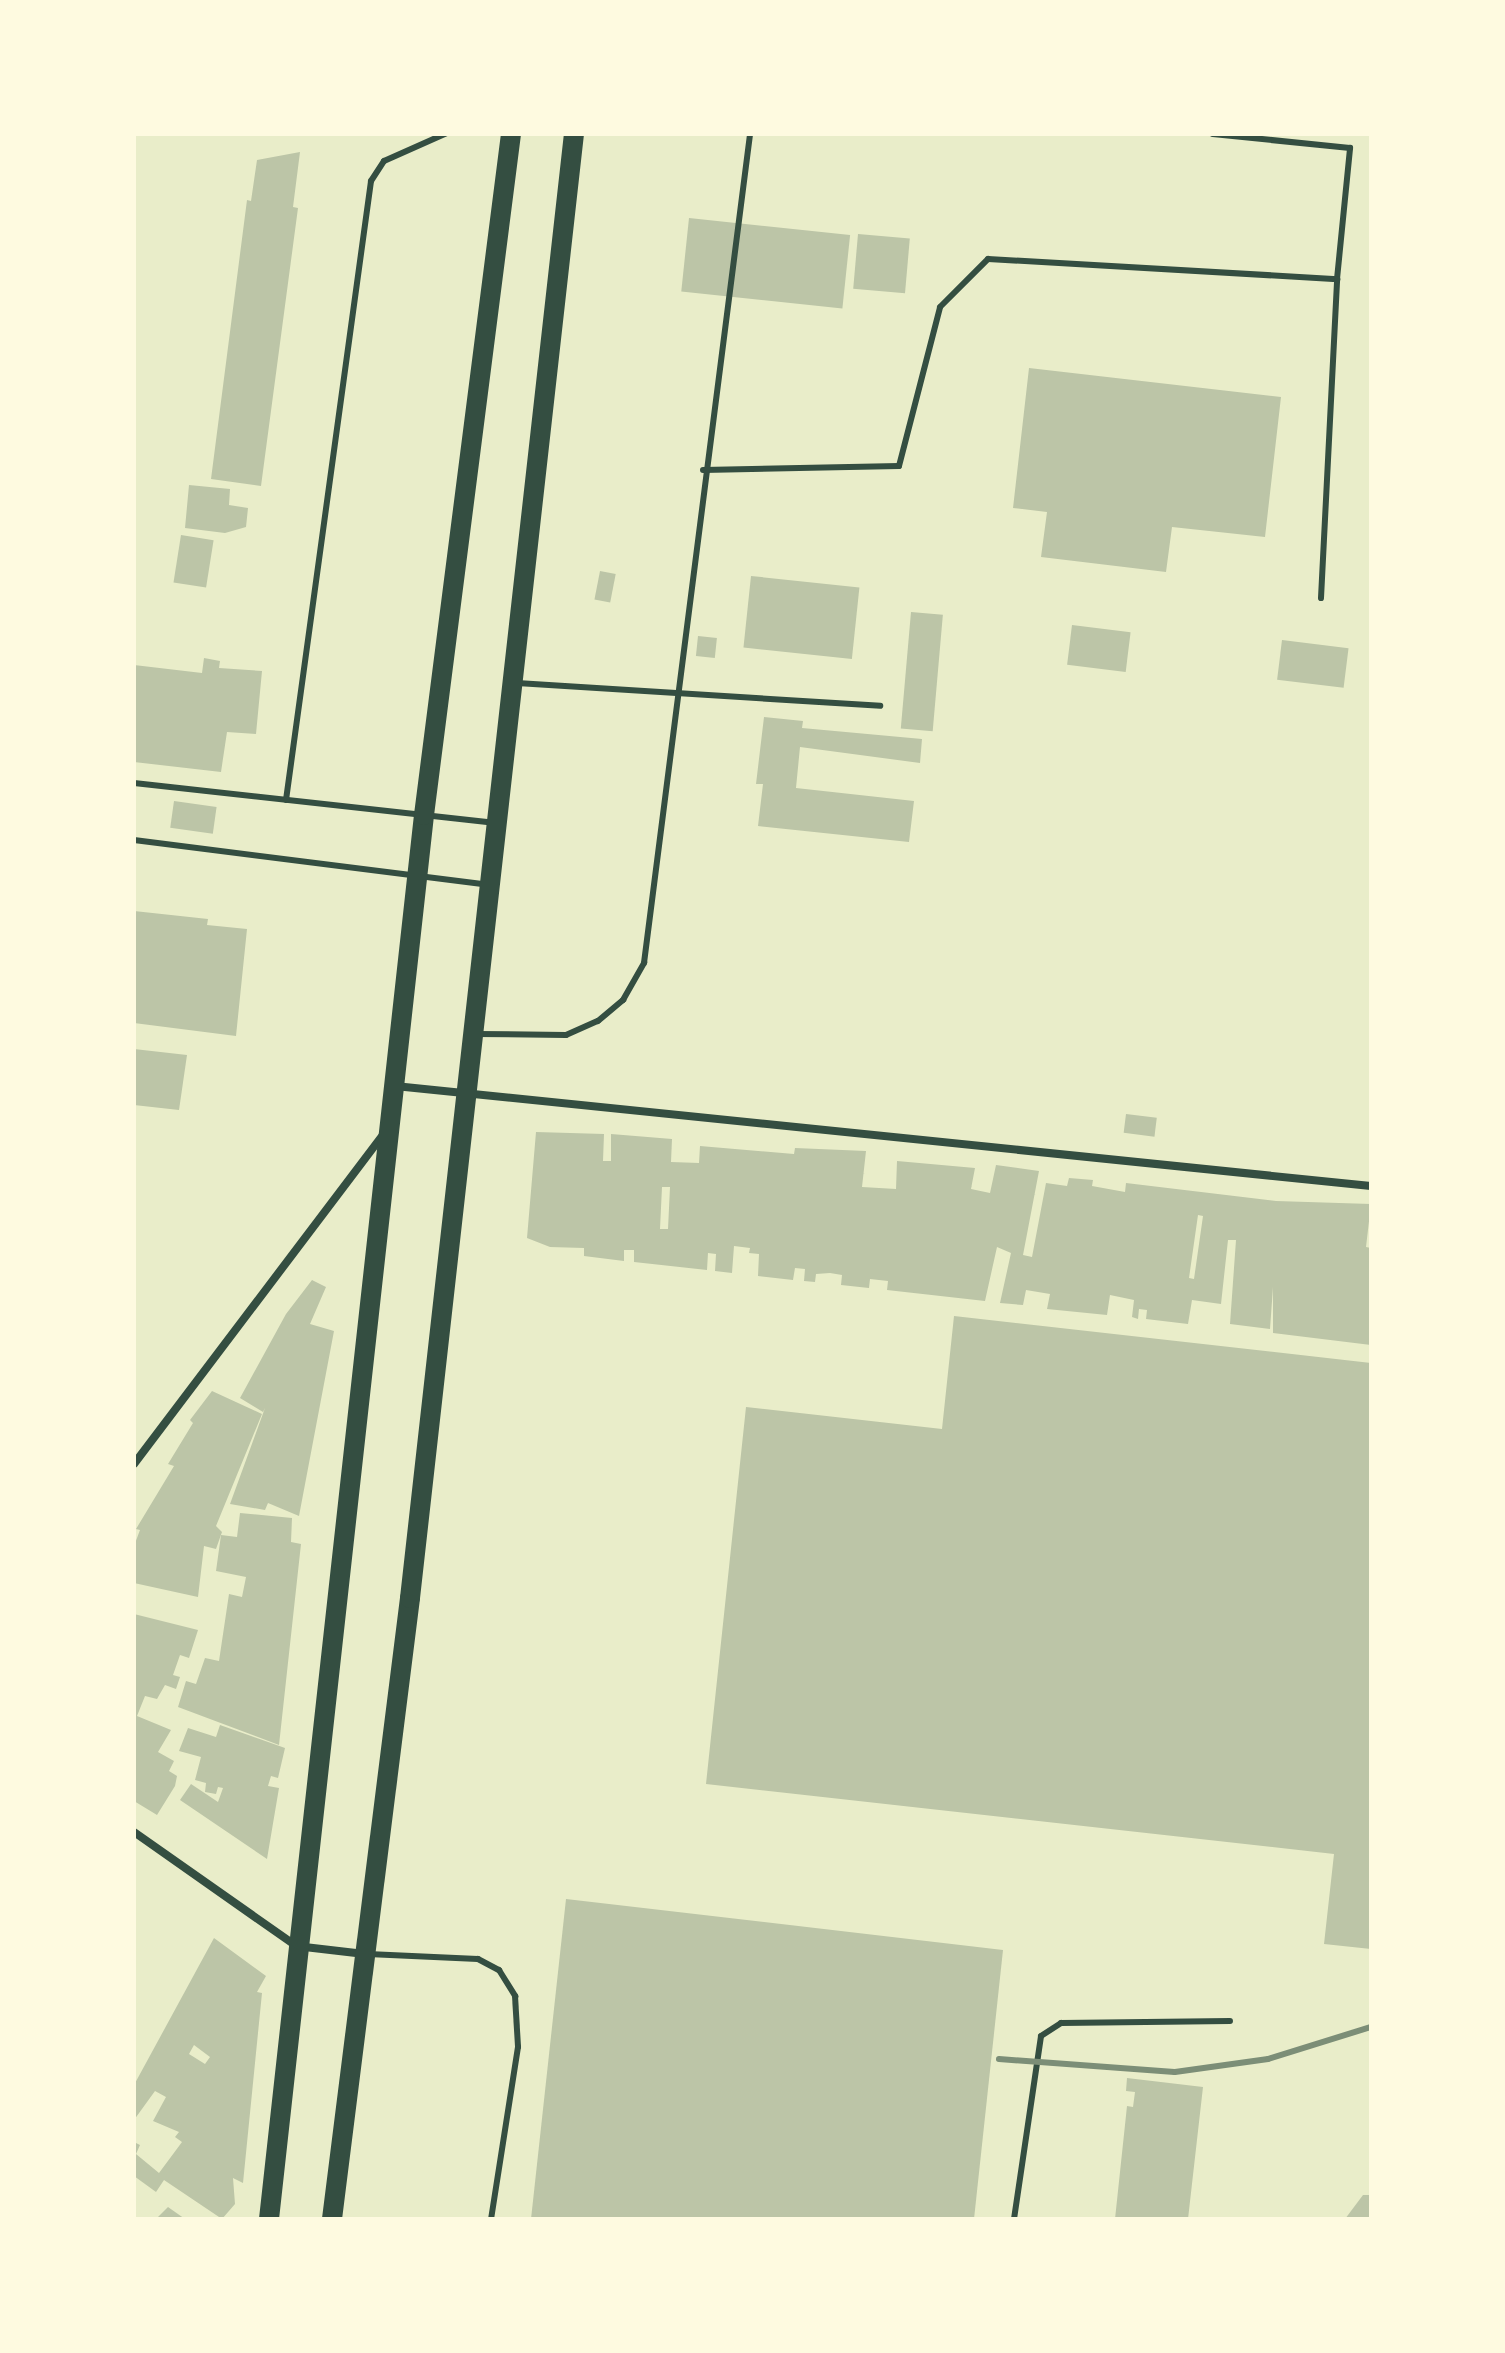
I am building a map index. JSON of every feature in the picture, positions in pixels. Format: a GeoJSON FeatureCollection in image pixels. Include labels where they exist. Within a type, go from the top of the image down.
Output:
{"type":"FeatureCollection","features":[{"type":"Feature","properties":{"kind":"main road"},"geometry":{"type":"LineString","coordinates":[[269,2219],[296,1946],[424,815],[511,134]]}},
{"type":"Feature","properties":{"kind":"main road"},"geometry":{"type":"LineString","coordinates":[[332,2219],[368,1954],[468,1092],[509,683],[574,134]]}},
{"type":"Feature","properties":{"kind":"street"},"geometry":{"type":"LineString","coordinates":[[395,1086],[1371,1186]]}},
{"type":"Feature","properties":{"kind":"street"},"geometry":{"type":"LineString","coordinates":[[134,1464],[390,1124]]}},
{"type":"Feature","properties":{"kind":"street"},"geometry":{"type":"LineString","coordinates":[[134,1832],[296,1946],[368,1954]]}},
{"type":"Feature","properties":{"kind":"lane"},"geometry":{"type":"LineString","coordinates":[[286,800],[371,181],[384,161],[445,134]]}},
{"type":"Feature","properties":{"kind":"lane"},"geometry":{"type":"LineString","coordinates":[[473,1034],[523,1039],[566,1035],[598,1021],[623,1000],[644,963],[703,470],[750,134]]}},
{"type":"Feature","properties":{"kind":"lane"},"geometry":{"type":"LineString","coordinates":[[1213,134],[1350,148],[1337,279],[1321,598]]}},
{"type":"Feature","properties":{"kind":"lane"},"geometry":{"type":"LineString","coordinates":[[703,470],[899,466],[940,307],[988,259],[1337,279]]}},
{"type":"Feature","properties":{"kind":"lane"},"geometry":{"type":"LineString","coordinates":[[509,683],[880,706]]}},
{"type":"Feature","properties":{"kind":"lane"},"geometry":{"type":"LineString","coordinates":[[134,783],[494,823]]}},
{"type":"Feature","properties":{"kind":"lane"},"geometry":{"type":"LineString","coordinates":[[134,840],[488,885]]}},
{"type":"Feature","properties":{"kind":"lane"},"geometry":{"type":"LineString","coordinates":[[368,1954],[478,1959],[499,1970],[515,1996],[518,2047],[502,2170],[491,2219]]}},
{"type":"Feature","properties":{"kind":"lane"},"geometry":{"type":"LineString","coordinates":[[1014,2219],[1041,2036],[1061,2023],[1230,2021]]}},
{"type":"Feature","properties":{"kind":"building"},"geometry":{"type":"Polygon","coordinates":[[[300,152],[293,207],[298,208],[261,486],[211,479],[247,200],[251,201],[257,160],[300,152]]]}},
{"type":"Feature","properties":{"kind":"building"},"geometry":{"type":"Polygon","coordinates":[[[689,218],[850,235],[842,309],[681,292],[689,218]]]}},
{"type":"Feature","properties":{"kind":"building"},"geometry":{"type":"Polygon","coordinates":[[[858,234],[910,239],[905,293],[853,289],[858,234]]]}},
{"type":"Feature","properties":{"kind":"building"},"geometry":{"type":"Polygon","coordinates":[[[1029,368],[1281,397],[1265,537],[1172,527],[1166,572],[1041,557],[1047,512],[1013,508],[1029,368]]]}},
{"type":"Feature","properties":{"kind":"building"},"geometry":{"type":"Polygon","coordinates":[[[189,485],[230,489],[229,505],[248,508],[246,527],[225,533],[185,528],[189,485]]]}},
{"type":"Feature","properties":{"kind":"building"},"geometry":{"type":"Polygon","coordinates":[[[181,535],[214,540],[206,588],[173,582],[181,535]]]}},
{"type":"Feature","properties":{"kind":"building"},"geometry":{"type":"Polygon","coordinates":[[[600,571],[616,574],[610,603],[594,599],[600,571]]]}},
{"type":"Feature","properties":{"kind":"building"},"geometry":{"type":"Polygon","coordinates":[[[751,576],[859,587],[852,659],[743,648],[751,576]]]}},
{"type":"Feature","properties":{"kind":"building"},"geometry":{"type":"Polygon","coordinates":[[[911,612],[943,615],[933,731],[901,729],[911,612]]]}},
{"type":"Feature","properties":{"kind":"building"},"geometry":{"type":"Polygon","coordinates":[[[1072,625],[1131,632],[1126,672],[1067,665],[1072,625]]]}},
{"type":"Feature","properties":{"kind":"building"},"geometry":{"type":"Polygon","coordinates":[[[698,636],[717,638],[715,658],[696,656],[698,636]]]}},
{"type":"Feature","properties":{"kind":"building"},"geometry":{"type":"Polygon","coordinates":[[[1282,640],[1349,648],[1344,688],[1277,680],[1282,640]]]}},
{"type":"Feature","properties":{"kind":"building"},"geometry":{"type":"Polygon","coordinates":[[[204,658],[220,661],[219,668],[262,671],[256,734],[227,732],[221,772],[134,762],[134,665],[202,673],[204,658]]]}},
{"type":"Feature","properties":{"kind":"building"},"geometry":{"type":"Polygon","coordinates":[[[764,717],[803,721],[802,728],[922,739],[920,763],[800,747],[796,788],[914,801],[909,842],[758,826],[763,784],[756,784],[764,717]]]}},
{"type":"Feature","properties":{"kind":"building"},"geometry":{"type":"Polygon","coordinates":[[[174,801],[217,807],[213,834],[170,828],[174,801]]]}},
{"type":"Feature","properties":{"kind":"building"},"geometry":{"type":"Polygon","coordinates":[[[134,911],[208,919],[207,925],[247,929],[236,1036],[134,1023],[134,911]]]}},
{"type":"Feature","properties":{"kind":"building"},"geometry":{"type":"Polygon","coordinates":[[[134,1049],[187,1055],[179,1110],[134,1105],[134,1049]]]}},
{"type":"Feature","properties":{"kind":"building"},"geometry":{"type":"Polygon","coordinates":[[[1126,1114],[1157,1118],[1154,1137],[1124,1133],[1126,1114]]]}},
{"type":"Feature","properties":{"kind":"building"},"geometry":{"type":"Polygon","coordinates":[[[536,1132],[604,1134],[603,1161],[611,1161],[611,1134],[672,1139],[671,1162],[699,1163],[700,1146],[794,1154],[795,1148],[866,1151],[862,1187],[896,1189],[897,1161],[975,1168],[971,1189],[990,1193],[996,1165],[1039,1171],[1023,1255],[1032,1257],[1046,1183],[1067,1186],[1069,1178],[1093,1180],[1092,1186],[1125,1192],[1126,1183],[1276,1201],[1371,1204],[1366,1247],[1371,1248],[1371,1345],[1273,1333],[1273,1287],[1270,1329],[1230,1324],[1236,1240],[1228,1240],[1221,1304],[1192,1300],[1188,1324],[1146,1319],[1147,1310],[1139,1309],[1138,1319],[1132,1317],[1134,1300],[1110,1295],[1107,1315],[1047,1309],[1050,1294],[1026,1290],[1023,1305],[1000,1303],[1011,1253],[997,1247],[985,1301],[887,1290],[888,1281],[870,1279],[869,1288],[841,1285],[842,1275],[830,1273],[816,1274],[815,1282],[804,1281],[805,1269],[795,1268],[793,1280],[758,1276],[759,1254],[749,1253],[750,1248],[734,1246],[732,1273],[715,1271],[716,1254],[708,1253],[707,1270],[634,1262],[634,1250],[624,1250],[624,1261],[584,1256],[584,1248],[550,1247],[527,1238],[536,1132]],[[662,1187],[660,1229],[668,1229],[670,1187],[662,1187]],[[1198,1215],[1189,1278],[1194,1279],[1203,1216],[1198,1215]]]}},
{"type":"Feature","properties":{"kind":"building"},"geometry":{"type":"Polygon","coordinates":[[[312,1280],[326,1287],[310,1324],[334,1331],[299,1516],[268,1503],[265,1510],[230,1504],[265,1408],[263,1412],[240,1398],[286,1314],[312,1280]]]}},
{"type":"Feature","properties":{"kind":"building"},"geometry":{"type":"Polygon","coordinates":[[[954,1316],[1371,1363],[1371,1949],[1324,1944],[1334,1854],[706,1784],[746,1407],[942,1429],[954,1316]]]}},
{"type":"Feature","properties":{"kind":"building"},"geometry":{"type":"Polygon","coordinates":[[[212,1391],[262,1414],[216,1526],[222,1532],[216,1549],[204,1546],[198,1597],[134,1583],[134,1546],[140,1530],[136,1529],[174,1466],[168,1464],[193,1423],[190,1420],[212,1391]]]}},
{"type":"Feature","properties":{"kind":"building"},"geometry":{"type":"Polygon","coordinates":[[[240,1513],[292,1518],[291,1542],[301,1544],[279,1745],[178,1707],[186,1681],[196,1684],[205,1658],[219,1661],[229,1594],[242,1597],[246,1577],[216,1571],[221,1535],[237,1537],[240,1513]]]}},
{"type":"Feature","properties":{"kind":"building"},"geometry":{"type":"Polygon","coordinates":[[[134,1614],[198,1630],[189,1658],[180,1655],[173,1675],[180,1677],[176,1689],[165,1685],[157,1699],[145,1696],[137,1716],[171,1730],[158,1752],[174,1761],[169,1771],[177,1776],[175,1786],[157,1815],[134,1801],[134,1614]]]}},
{"type":"Feature","properties":{"kind":"building"},"geometry":{"type":"Polygon","coordinates":[[[220,1725],[285,1748],[278,1778],[271,1776],[268,1786],[279,1788],[267,1859],[180,1800],[191,1784],[218,1802],[223,1788],[218,1787],[216,1794],[205,1792],[206,1783],[195,1780],[201,1757],[179,1751],[188,1728],[216,1737],[220,1725]]]}},
{"type":"Feature","properties":{"kind":"building"},"geometry":{"type":"Polygon","coordinates":[[[566,1899],[1003,1950],[974,2219],[531,2219],[566,1899]]]}},
{"type":"Feature","properties":{"kind":"building"},"geometry":{"type":"Polygon","coordinates":[[[214,1938],[266,1976],[257,1992],[262,1993],[243,2183],[233,2178],[235,2204],[222,2219],[164,2180],[156,2192],[134,2176],[134,2142],[140,2145],[136,2154],[159,2173],[182,2142],[175,2137],[179,2132],[153,2121],[166,2097],[155,2091],[134,2120],[134,2085],[214,1938]],[[194,2045],[189,2054],[205,2064],[210,2057],[194,2045]]]}},
{"type":"Feature","properties":{"kind":"building"},"geometry":{"type":"Polygon","coordinates":[[[1127,2078],[1203,2087],[1188,2219],[1115,2219],[1127,2106],[1133,2107],[1135,2092],[1126,2091],[1127,2078]]]}},
{"type":"Feature","properties":{"kind":"building"},"geometry":{"type":"Polygon","coordinates":[[[1363,2195],[1371,2195],[1371,2219],[1345,2219],[1363,2195]]]}},
{"type":"Feature","properties":{"kind":"building"},"geometry":{"type":"Polygon","coordinates":[[[168,2207],[185,2219],[156,2219],[168,2207]]]}},
{"type":"Feature","properties":{"kind":"railway"},"geometry":{"type":"LineString","coordinates":[[999,2059],[1175,2072],[1268,2059],[1371,2027]]}}]}
